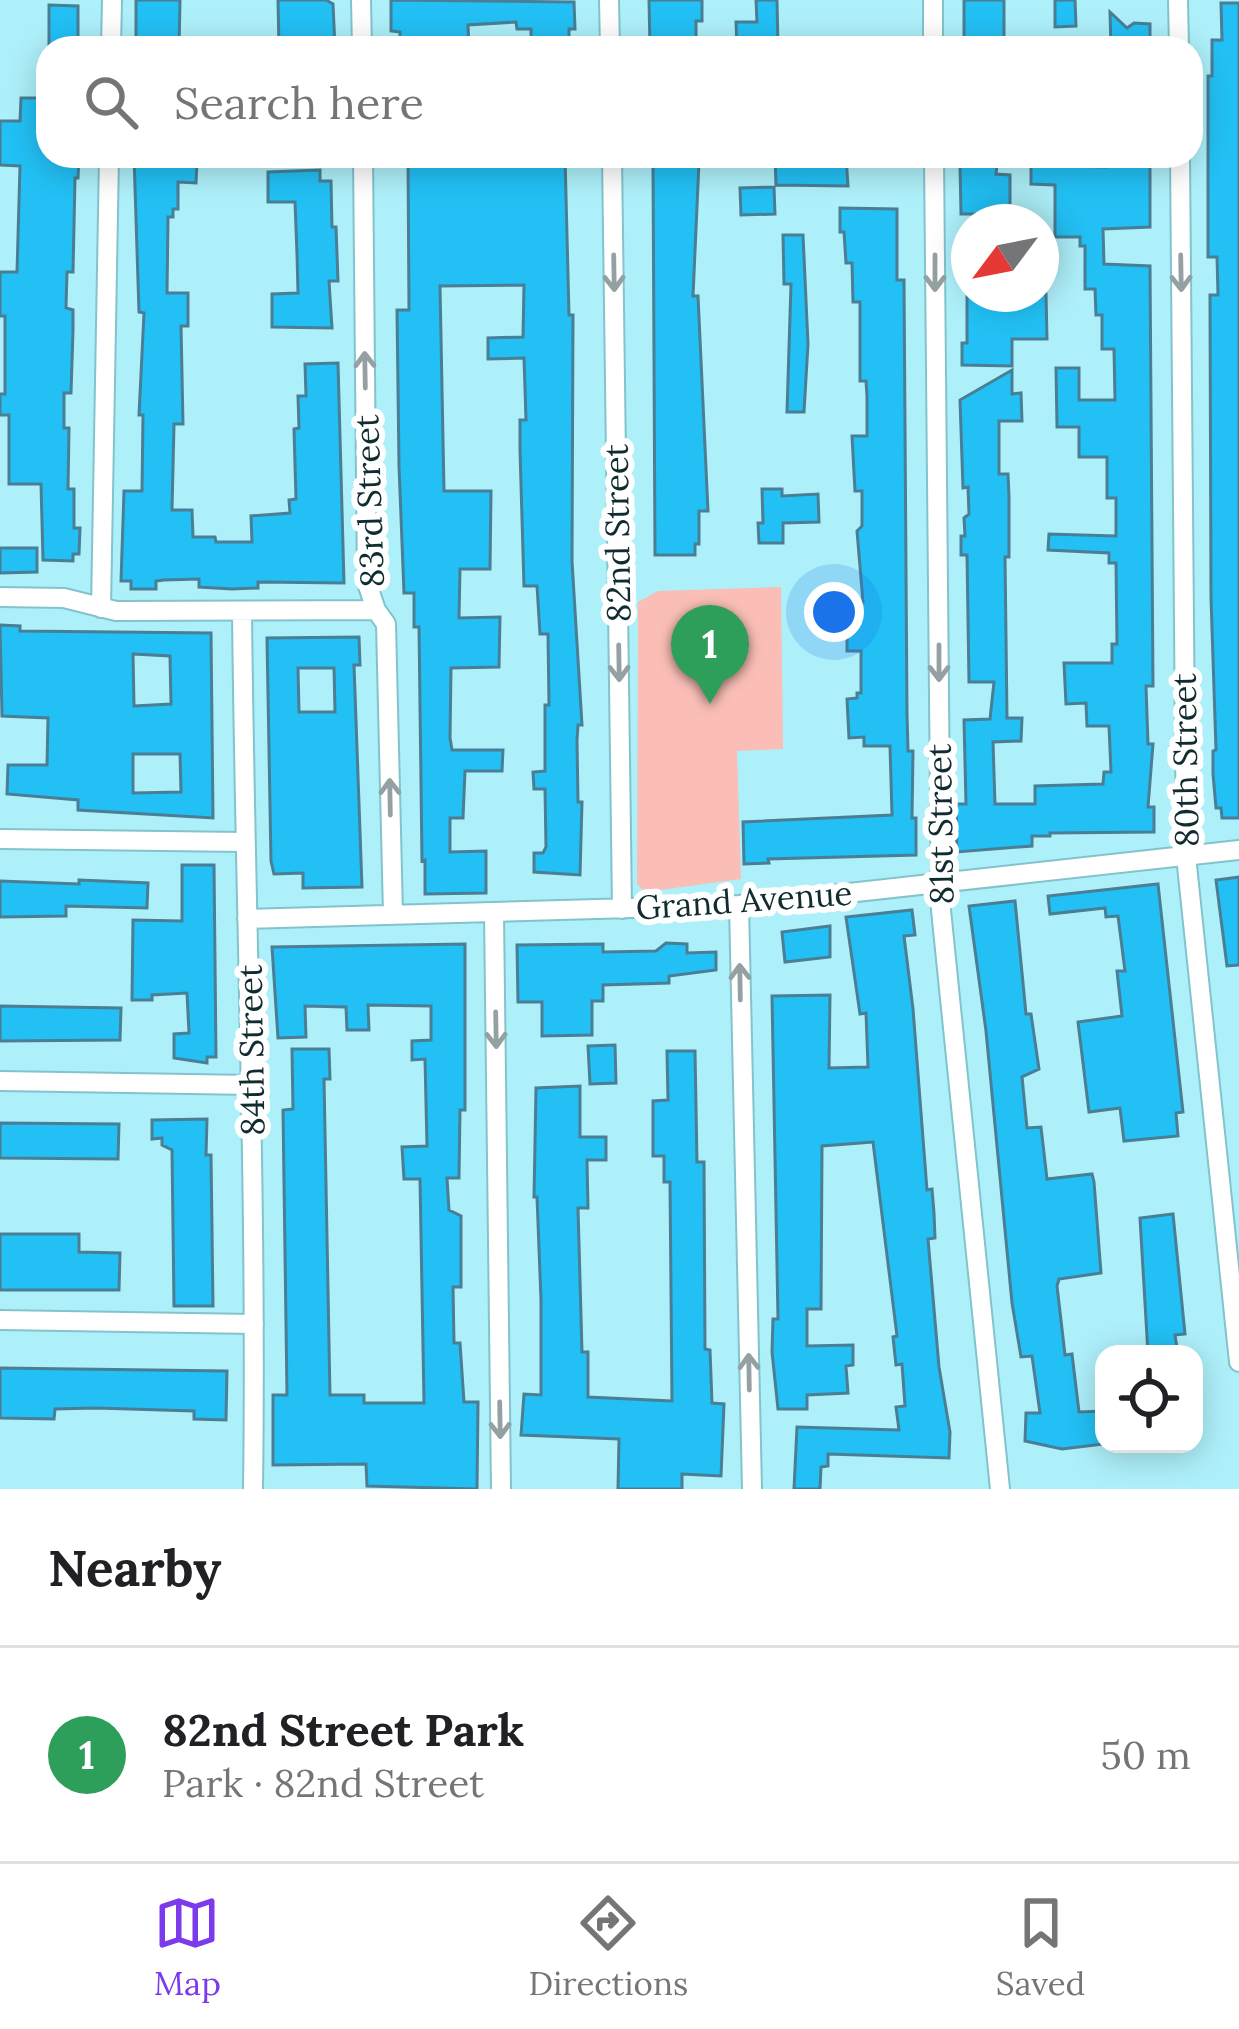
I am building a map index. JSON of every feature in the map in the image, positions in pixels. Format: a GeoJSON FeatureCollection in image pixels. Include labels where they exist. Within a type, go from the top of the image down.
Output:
{"type":"FeatureCollection","features":[{"type":"Feature","properties":{"kind":"street"},"geometry":{"type":"LineString","coordinates":[[111,36],[112,0]]}},
{"type":"Feature","properties":{"kind":"street"},"geometry":{"type":"LineString","coordinates":[[361,0],[362,36]]}},
{"type":"Feature","properties":{"kind":"street"},"geometry":{"type":"LineString","coordinates":[[609,0],[610,36]]}},
{"type":"Feature","properties":{"kind":"street"},"geometry":{"type":"LineString","coordinates":[[933,0],[933,36]]}},
{"type":"Feature","properties":{"kind":"street"},"geometry":{"type":"LineString","coordinates":[[1178,0],[1179,36]]}},
{"type":"Feature","properties":{"kind":"street"},"geometry":{"type":"LineString","coordinates":[[101,608],[109,168]]}},
{"type":"Feature","properties":{"kind":"street","name":"83rd Street"},"geometry":{"type":"LineString","coordinates":[[363,168],[367,584],[386,624],[393,914]]}},
{"type":"Feature","properties":{"kind":"street","name":"82nd Street"},"geometry":{"type":"LineString","coordinates":[[612,168],[622,909]]}},
{"type":"Feature","properties":{"kind":"street","name":"81st Street"},"geometry":{"type":"LineString","coordinates":[[934,168],[940,883],[1000,1489]]}},
{"type":"Feature","properties":{"kind":"street","name":"80th Street"},"geometry":{"type":"LineString","coordinates":[[1180,168],[1186,856],[1239,1362]]}},
{"type":"Feature","properties":{"kind":"street"},"geometry":{"type":"LineString","coordinates":[[0,597],[64,598],[101,608],[376,610]]}},
{"type":"Feature","properties":{"kind":"street","name":"84th Street"},"geometry":{"type":"LineString","coordinates":[[242,612],[253,1085],[253,1489]]}},
{"type":"Feature","properties":{"kind":"street"},"geometry":{"type":"LineString","coordinates":[[0,839],[244,842]]}},
{"type":"Feature","properties":{"kind":"street","name":"Grand Avenue"},"geometry":{"type":"LineString","coordinates":[[247,919],[739,904],[1239,850]]}},
{"type":"Feature","properties":{"kind":"street"},"geometry":{"type":"LineString","coordinates":[[739,904],[752,1489]]}},
{"type":"Feature","properties":{"kind":"street"},"geometry":{"type":"LineString","coordinates":[[494,913],[501,1489]]}},
{"type":"Feature","properties":{"kind":"street"},"geometry":{"type":"LineString","coordinates":[[0,1081],[253,1085]]}},
{"type":"Feature","properties":{"kind":"street"},"geometry":{"type":"LineString","coordinates":[[0,1320],[254,1324]]}},
{"type":"Feature","properties":{"kind":"shaded area"},"geometry":{"type":"Polygon","coordinates":[[[781,587],[783,749],[737,751],[741,879],[645,892],[637,884],[638,602],[658,591],[781,587]]]}},
{"type":"Feature","properties":{"kind":"building"},"geometry":{"type":"Polygon","coordinates":[[[136,0],[180,0],[179,36],[136,36],[136,0]]]}},
{"type":"Feature","properties":{"kind":"building"},"geometry":{"type":"Polygon","coordinates":[[[278,0],[333,4],[334,36],[279,36],[278,0]]]}},
{"type":"Feature","properties":{"kind":"building"},"geometry":{"type":"Polygon","coordinates":[[[391,0],[574,2],[575,29],[569,29],[569,36],[531,36],[531,29],[517,29],[516,22],[468,25],[468,36],[400,36],[391,31],[391,0]]]}},
{"type":"Feature","properties":{"kind":"building"},"geometry":{"type":"Polygon","coordinates":[[[649,0],[702,0],[696,36],[650,36],[649,0]]]}},
{"type":"Feature","properties":{"kind":"building"},"geometry":{"type":"Polygon","coordinates":[[[756,0],[777,0],[778,36],[737,36],[736,22],[757,22],[756,0]]]}},
{"type":"Feature","properties":{"kind":"building"},"geometry":{"type":"Polygon","coordinates":[[[964,0],[1004,0],[1004,36],[964,36],[964,0]]]}},
{"type":"Feature","properties":{"kind":"building"},"geometry":{"type":"Polygon","coordinates":[[[1055,0],[1075,0],[1076,26],[1055,27],[1055,0]]]}},
{"type":"Feature","properties":{"kind":"building"},"geometry":{"type":"Polygon","coordinates":[[[1221,3],[1239,3],[1239,818],[1222,818],[1221,808],[1216,808],[1213,774],[1210,295],[1218,295],[1217,257],[1208,257],[1208,76],[1212,76],[1212,40],[1222,40],[1221,3]]]}},
{"type":"Feature","properties":{"kind":"building"},"geometry":{"type":"Polygon","coordinates":[[[49,5],[78,6],[78,36],[49,36],[49,5]]]}},
{"type":"Feature","properties":{"kind":"building"},"geometry":{"type":"Polygon","coordinates":[[[1110,12],[1127,28],[1134,23],[1150,24],[1150,36],[1111,36],[1110,12]]]}},
{"type":"Feature","properties":{"kind":"building"},"geometry":{"type":"Polygon","coordinates":[[[21,98],[36,98],[36,168],[78,168],[73,272],[67,272],[66,308],[73,310],[71,393],[64,393],[68,489],[74,489],[74,528],[80,528],[79,554],[73,554],[73,561],[43,560],[41,484],[9,484],[9,415],[0,415],[0,394],[5,394],[5,316],[0,316],[0,272],[17,272],[20,166],[0,165],[0,121],[20,121],[21,98]]]}},
{"type":"Feature","properties":{"kind":"building"},"geometry":{"type":"Polygon","coordinates":[[[134,168],[197,168],[196,183],[178,182],[178,209],[168,217],[167,293],[188,293],[188,326],[181,326],[183,424],[174,424],[172,510],[192,510],[193,537],[215,537],[216,542],[252,542],[251,516],[290,513],[289,500],[296,499],[294,429],[299,428],[298,396],[306,396],[305,364],[338,363],[344,583],[258,582],[258,588],[232,589],[199,587],[199,579],[156,581],[156,589],[131,589],[131,581],[121,581],[124,491],[142,491],[143,415],[139,415],[144,313],[139,312],[134,168]]]}},
{"type":"Feature","properties":{"kind":"building"},"geometry":{"type":"Polygon","coordinates":[[[408,168],[565,168],[569,315],[573,315],[572,561],[582,725],[578,725],[577,740],[578,802],[582,802],[580,875],[534,872],[534,853],[543,853],[546,847],[545,789],[534,789],[533,772],[545,771],[548,634],[540,634],[537,586],[524,586],[520,420],[526,420],[524,358],[488,359],[488,338],[523,337],[524,285],[440,286],[444,491],[491,491],[490,569],[460,569],[459,618],[500,617],[499,667],[451,668],[450,738],[452,750],[503,750],[502,771],[465,771],[463,818],[450,818],[450,852],[486,851],[486,893],[425,894],[419,627],[414,627],[414,593],[404,593],[399,466],[397,310],[409,310],[408,168]]]}},
{"type":"Feature","properties":{"kind":"building"},"geometry":{"type":"Polygon","coordinates":[[[653,168],[699,168],[693,296],[698,296],[708,511],[699,511],[695,555],[655,555],[653,168]]]}},
{"type":"Feature","properties":{"kind":"building"},"geometry":{"type":"Polygon","coordinates":[[[775,168],[847,168],[848,186],[776,185],[775,168]]]}},
{"type":"Feature","properties":{"kind":"building"},"geometry":{"type":"Polygon","coordinates":[[[960,168],[997,168],[996,174],[1010,175],[1010,204],[961,204],[960,168]]]}},
{"type":"Feature","properties":{"kind":"building"},"geometry":{"type":"Polygon","coordinates":[[[1031,168],[1150,168],[1150,227],[1103,229],[1104,264],[1150,266],[1153,686],[1146,686],[1148,744],[1153,744],[1148,807],[1154,807],[1154,832],[1050,833],[1032,836],[1032,846],[957,852],[956,804],[966,804],[964,720],[990,719],[994,682],[969,682],[967,555],[961,555],[961,536],[965,536],[964,518],[969,514],[968,487],[963,488],[960,400],[1012,370],[1012,394],[1021,393],[1022,421],[999,421],[999,474],[1008,474],[1009,496],[1007,718],[1022,718],[1021,741],[993,742],[995,804],[1035,804],[1035,786],[1103,784],[1104,772],[1111,772],[1109,726],[1087,726],[1086,703],[1066,704],[1064,663],[1112,663],[1112,644],[1117,644],[1116,563],[1109,563],[1109,553],[1048,550],[1049,534],[1116,536],[1116,498],[1107,498],[1107,457],[1079,457],[1079,427],[1057,427],[1056,368],[1079,368],[1079,400],[1115,400],[1114,349],[1102,349],[1102,315],[1096,315],[1095,289],[1085,289],[1085,246],[1080,246],[1080,237],[1059,237],[1055,185],[1031,184],[1031,168]]]}},
{"type":"Feature","properties":{"kind":"building"},"geometry":{"type":"Polygon","coordinates":[[[320,170],[320,181],[331,181],[332,227],[336,227],[338,281],[329,281],[332,328],[272,327],[272,294],[298,293],[297,254],[295,202],[268,202],[268,172],[320,170]]]}},
{"type":"Feature","properties":{"kind":"building"},"geometry":{"type":"Polygon","coordinates":[[[774,187],[775,214],[741,215],[740,188],[774,187]]]}},
{"type":"Feature","properties":{"kind":"building"},"geometry":{"type":"Polygon","coordinates":[[[840,208],[897,209],[897,280],[904,280],[908,751],[913,751],[916,855],[768,859],[769,863],[744,864],[743,822],[892,815],[890,746],[864,746],[864,737],[849,738],[847,699],[861,693],[861,651],[847,651],[847,632],[855,632],[855,602],[863,602],[857,531],[862,526],[862,491],[855,491],[852,436],[867,436],[867,396],[866,381],[860,381],[860,302],[853,302],[852,263],[846,263],[840,208]]]}},
{"type":"Feature","properties":{"kind":"building"},"geometry":{"type":"Polygon","coordinates":[[[783,235],[803,235],[808,344],[804,412],[787,412],[791,284],[784,284],[783,235]]]}},
{"type":"Feature","properties":{"kind":"building"},"geometry":{"type":"Polygon","coordinates":[[[967,312],[1046,312],[1047,339],[1012,339],[1012,366],[962,365],[962,343],[967,343],[967,312]]]}},
{"type":"Feature","properties":{"kind":"building"},"geometry":{"type":"Polygon","coordinates":[[[762,489],[782,489],[782,496],[818,494],[819,522],[783,523],[783,543],[759,543],[762,489]]]}},
{"type":"Feature","properties":{"kind":"building"},"geometry":{"type":"Polygon","coordinates":[[[0,548],[37,548],[37,572],[0,573],[0,548]]]}},
{"type":"Feature","properties":{"kind":"building"},"geometry":{"type":"Polygon","coordinates":[[[0,625],[20,626],[20,631],[211,633],[213,818],[78,810],[78,800],[7,794],[8,765],[47,765],[48,718],[2,716],[0,625]],[[133,654],[134,706],[171,704],[170,656],[133,654]],[[133,754],[133,793],[181,792],[180,754],[133,754]]]}},
{"type":"Feature","properties":{"kind":"building"},"geometry":{"type":"Polygon","coordinates":[[[359,637],[360,665],[354,665],[362,887],[303,888],[303,873],[274,874],[267,638],[359,637]],[[298,668],[299,712],[335,712],[334,668],[298,668]]]}},
{"type":"Feature","properties":{"kind":"building"},"geometry":{"type":"Polygon","coordinates":[[[182,865],[214,865],[216,1057],[207,1057],[207,1063],[174,1058],[174,1034],[189,1033],[187,993],[132,1000],[133,920],[182,921],[182,865]]]}},
{"type":"Feature","properties":{"kind":"building"},"geometry":{"type":"Polygon","coordinates":[[[1239,877],[1239,965],[1227,966],[1216,880],[1239,877]]]}},
{"type":"Feature","properties":{"kind":"building"},"geometry":{"type":"Polygon","coordinates":[[[79,880],[148,883],[147,908],[66,906],[66,916],[0,917],[0,881],[79,884],[79,880]]]}},
{"type":"Feature","properties":{"kind":"building"},"geometry":{"type":"Polygon","coordinates":[[[1158,884],[1183,1112],[1176,1113],[1178,1136],[1124,1141],[1120,1108],[1089,1112],[1078,1022],[1122,1016],[1117,971],[1125,971],[1118,916],[1106,917],[1105,908],[1050,914],[1048,896],[1158,884]]]}},
{"type":"Feature","properties":{"kind":"building"},"geometry":{"type":"Polygon","coordinates":[[[1015,901],[1026,1014],[1031,1014],[1039,1069],[1022,1077],[1027,1128],[1041,1127],[1047,1179],[1092,1174],[1094,1182],[1101,1273],[1059,1279],[1057,1286],[1065,1355],[1072,1354],[1079,1412],[1095,1411],[1095,1445],[1062,1449],[1025,1441],[1026,1413],[1040,1413],[1032,1356],[1021,1357],[1012,1303],[969,906],[1015,901]]]}},
{"type":"Feature","properties":{"kind":"building"},"geometry":{"type":"Polygon","coordinates":[[[912,910],[915,935],[904,936],[927,1190],[932,1189],[935,1238],[928,1239],[949,1458],[828,1454],[828,1466],[821,1467],[820,1489],[794,1489],[797,1427],[899,1430],[896,1407],[905,1406],[902,1364],[896,1365],[893,1337],[897,1336],[873,1142],[822,1146],[821,1309],[807,1309],[807,1346],[853,1345],[853,1365],[846,1366],[848,1393],[807,1395],[807,1409],[778,1409],[772,1352],[773,1319],[778,1319],[772,996],[830,995],[829,1068],[868,1067],[866,1013],[860,1014],[846,917],[912,910]]]}},
{"type":"Feature","properties":{"kind":"building"},"geometry":{"type":"Polygon","coordinates":[[[830,926],[830,957],[785,962],[782,932],[830,926]]]}},
{"type":"Feature","properties":{"kind":"building"},"geometry":{"type":"Polygon","coordinates":[[[666,943],[687,944],[687,953],[716,952],[716,970],[669,976],[669,983],[603,985],[603,1001],[592,1001],[592,1035],[542,1036],[542,1002],[518,1002],[517,945],[603,944],[603,952],[656,951],[666,943]]]}},
{"type":"Feature","properties":{"kind":"building"},"geometry":{"type":"Polygon","coordinates":[[[465,944],[465,1110],[460,1110],[459,1178],[447,1178],[449,1210],[461,1216],[461,1287],[453,1287],[454,1343],[460,1343],[464,1402],[478,1402],[477,1489],[367,1486],[366,1464],[273,1465],[273,1395],[287,1395],[283,1110],[293,1109],[292,1049],[329,1049],[330,1079],[324,1079],[330,1395],[364,1395],[364,1403],[424,1403],[420,1179],[404,1179],[402,1147],[427,1146],[425,1059],[412,1060],[412,1041],[431,1040],[431,1006],[368,1005],[369,1030],[347,1030],[346,1007],[305,1006],[306,1037],[278,1038],[272,947],[465,944]]]}},
{"type":"Feature","properties":{"kind":"building"},"geometry":{"type":"Polygon","coordinates":[[[0,1006],[121,1008],[120,1040],[0,1041],[0,1006]]]}},
{"type":"Feature","properties":{"kind":"building"},"geometry":{"type":"Polygon","coordinates":[[[615,1045],[616,1083],[590,1084],[588,1046],[615,1045]]]}},
{"type":"Feature","properties":{"kind":"building"},"geometry":{"type":"Polygon","coordinates":[[[667,1051],[695,1051],[697,1162],[704,1162],[705,1349],[710,1350],[712,1403],[724,1404],[721,1476],[682,1474],[682,1489],[618,1489],[619,1439],[521,1435],[524,1394],[541,1395],[534,1197],[536,1088],[580,1086],[580,1137],[606,1137],[606,1160],[587,1160],[588,1208],[578,1208],[582,1352],[588,1352],[588,1397],[672,1401],[670,1182],[664,1182],[664,1156],[653,1156],[653,1101],[668,1100],[667,1051]]]}},
{"type":"Feature","properties":{"kind":"building"},"geometry":{"type":"Polygon","coordinates":[[[207,1119],[213,1306],[174,1306],[172,1150],[162,1145],[162,1138],[152,1139],[152,1120],[207,1119]]]}},
{"type":"Feature","properties":{"kind":"building"},"geometry":{"type":"Polygon","coordinates":[[[0,1123],[119,1124],[118,1159],[0,1158],[0,1123]]]}},
{"type":"Feature","properties":{"kind":"building"},"geometry":{"type":"Polygon","coordinates":[[[1173,1214],[1185,1334],[1175,1335],[1177,1345],[1147,1345],[1140,1218],[1173,1214]]]}},
{"type":"Feature","properties":{"kind":"building"},"geometry":{"type":"Polygon","coordinates":[[[0,1234],[79,1234],[79,1252],[120,1253],[119,1290],[0,1290],[0,1234]]]}},
{"type":"Feature","properties":{"kind":"building"},"geometry":{"type":"Polygon","coordinates":[[[0,1368],[227,1371],[226,1420],[194,1419],[194,1411],[96,1408],[55,1409],[54,1419],[0,1418],[0,1368]]]}},
{"type":"Feature","properties":{"kind":"place","name":"82nd Street Park"},"geometry":{"type":"Point","coordinates":[710,704]}}]}
